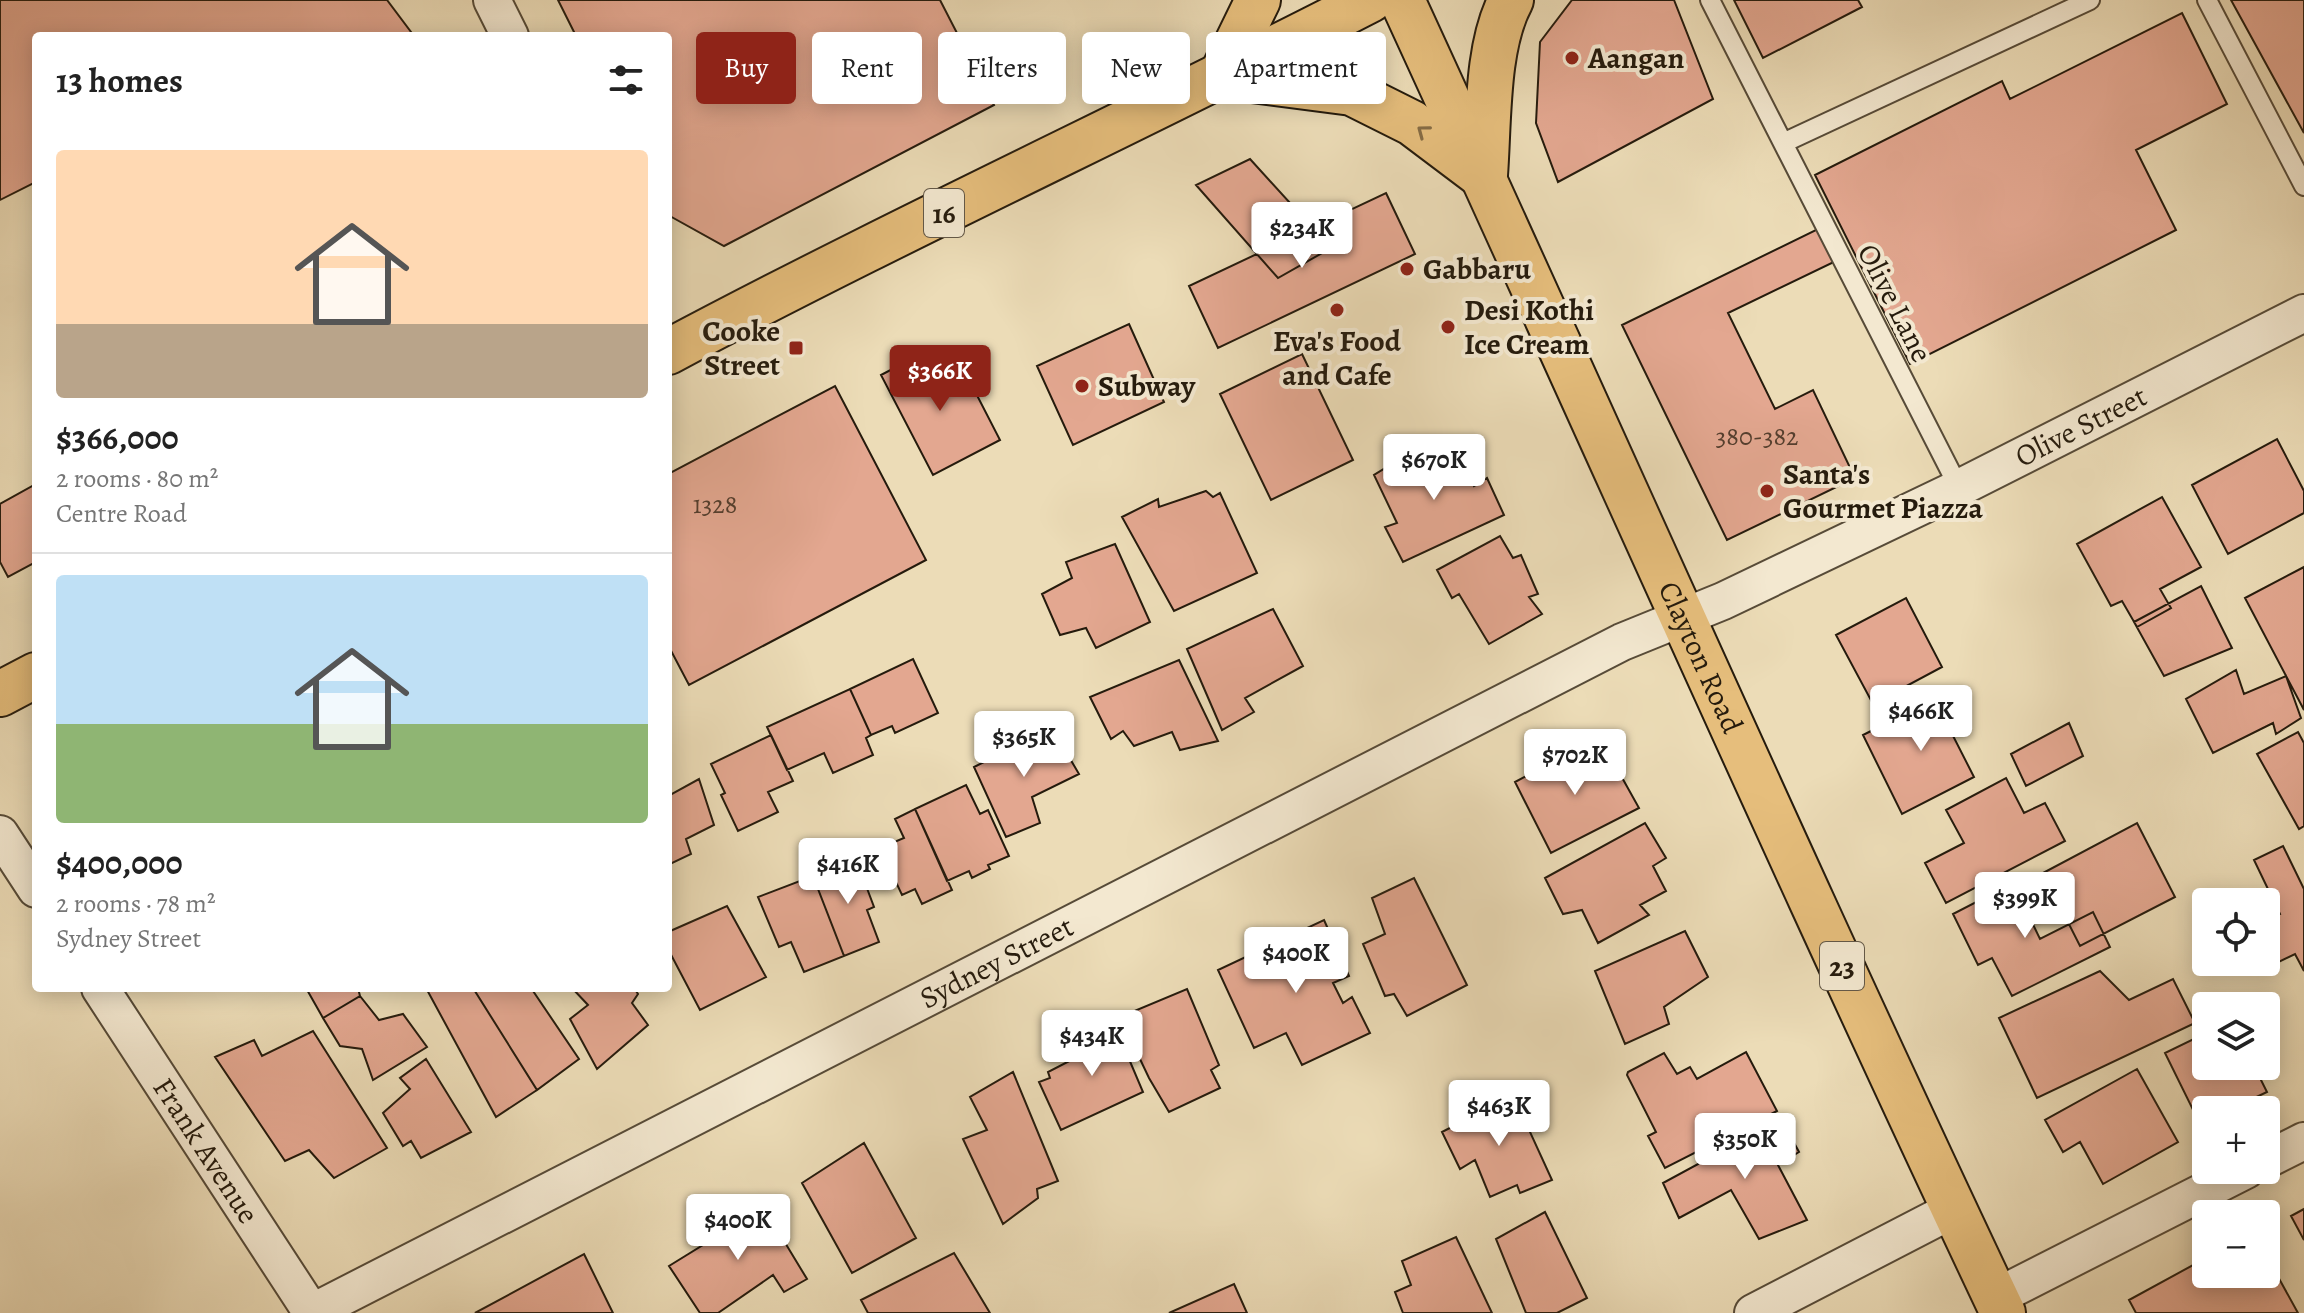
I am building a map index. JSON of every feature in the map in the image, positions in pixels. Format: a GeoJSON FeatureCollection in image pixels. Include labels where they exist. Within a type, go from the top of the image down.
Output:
{"type":"FeatureCollection","features":[{"type":"Feature","properties":{"kind":"main road"},"geometry":{"type":"LineString","coordinates":[[1242,32],[1258,0]]}},
{"type":"Feature","properties":{"kind":"main road","name":"16"},"geometry":{"type":"LineString","coordinates":[[1307,32],[1370,0]]}},
{"type":"Feature","properties":{"kind":"main road","name":"Clayton Road"},"geometry":{"type":"LineString","coordinates":[[1402,0],[1485,177],[1682,617],[2000,1305]]}},
{"type":"Feature","properties":{"kind":"main road"},"geometry":{"type":"LineString","coordinates":[[1485,177],[1492,61],[1501,18],[1511,0]]}},
{"type":"Feature","properties":{"kind":"main road","name":"16"},"geometry":{"type":"LineString","coordinates":[[672,350],[1206,83]]}},
{"type":"Feature","properties":{"kind":"main road"},"geometry":{"type":"LineString","coordinates":[[1374,104],[1412,123],[1485,177]]}},
{"type":"Feature","properties":{"kind":"main road"},"geometry":{"type":"LineString","coordinates":[[0,694],[32,677]]}},
{"type":"Feature","properties":{"kind":"street"},"geometry":{"type":"LineString","coordinates":[[492,0],[508,32]]}},
{"type":"Feature","properties":{"kind":"street","name":"Olive Street"},"geometry":{"type":"LineString","coordinates":[[1682,617],[1733,597],[1959,488],[2304,313]]}},
{"type":"Feature","properties":{"kind":"street","name":"Sydney Street"},"geometry":{"type":"LineString","coordinates":[[312,1313],[1608,649],[1682,617]]}},
{"type":"Feature","properties":{"kind":"street"},"geometry":{"type":"LineString","coordinates":[[0,834],[32,883]]}},
{"type":"Feature","properties":{"kind":"street","name":"Frank Avenue"},"geometry":{"type":"LineString","coordinates":[[103,992],[312,1313]]}},
{"type":"Feature","properties":{"kind":"street"},"geometry":{"type":"LineString","coordinates":[[2280,1153],[2304,1141]]}},
{"type":"Feature","properties":{"kind":"street"},"geometry":{"type":"LineString","coordinates":[[2000,1305],[2220,1184]]}},
{"type":"Feature","properties":{"kind":"street"},"geometry":{"type":"LineString","coordinates":[[1753,1313],[1954,1209]]}},
{"type":"Feature","properties":{"kind":"lane","name":"Olive Lane"},"geometry":{"type":"LineString","coordinates":[[1710,0],[1959,488]]}},
{"type":"Feature","properties":{"kind":"lane"},"geometry":{"type":"LineString","coordinates":[[1783,143],[2090,0]]}},
{"type":"Feature","properties":{"kind":"lane"},"geometry":{"type":"LineString","coordinates":[[2207,0],[2304,186]]}},
{"type":"Feature","properties":{"kind":"building"},"geometry":{"type":"Polygon","coordinates":[[[0,0],[387,0],[411,32],[32,32],[32,184],[0,200],[0,0]]]}},
{"type":"Feature","properties":{"kind":"building"},"geometry":{"type":"Polygon","coordinates":[[[558,0],[940,0],[956,32],[938,32],[938,104],[994,105],[724,246],[672,217],[672,32],[574,32],[558,0]]]}},
{"type":"Feature","properties":{"kind":"building"},"geometry":{"type":"Polygon","coordinates":[[[1572,0],[1674,0],[1713,99],[1558,182],[1536,123],[1540,42],[1572,0]]]}},
{"type":"Feature","properties":{"kind":"building"},"geometry":{"type":"Polygon","coordinates":[[[1734,0],[1858,0],[1862,7],[1763,58],[1734,0]]]}},
{"type":"Feature","properties":{"kind":"building"},"geometry":{"type":"Polygon","coordinates":[[[2231,0],[2304,0],[2304,133],[2231,0]]]}},
{"type":"Feature","properties":{"kind":"building"},"geometry":{"type":"Polygon","coordinates":[[[2182,13],[2227,104],[2136,150],[2176,230],[1910,364],[1815,175],[2002,81],[2010,99],[2182,13]]]}},
{"type":"Feature","properties":{"kind":"building"},"geometry":{"type":"Polygon","coordinates":[[[1250,159],[1331,248],[1278,278],[1196,185],[1250,159]]]}},
{"type":"Feature","properties":{"kind":"building"},"geometry":{"type":"Polygon","coordinates":[[[1386,193],[1415,254],[1218,348],[1189,286],[1386,193]]]}},
{"type":"Feature","properties":{"kind":"building"},"geometry":{"type":"Polygon","coordinates":[[[1822,227],[1838,260],[1728,313],[1775,409],[1813,390],[1855,478],[1727,540],[1622,325],[1822,227]]]}},
{"type":"Feature","properties":{"kind":"building"},"geometry":{"type":"Polygon","coordinates":[[[1129,324],[1164,402],[1073,445],[1037,366],[1129,324]]]}},
{"type":"Feature","properties":{"kind":"building"},"geometry":{"type":"Polygon","coordinates":[[[921,354],[935,382],[963,368],[1000,440],[933,475],[881,375],[921,354]]]}},
{"type":"Feature","properties":{"kind":"building"},"geometry":{"type":"Polygon","coordinates":[[[1302,354],[1353,460],[1271,500],[1220,394],[1302,354]]]}},
{"type":"Feature","properties":{"kind":"building"},"geometry":{"type":"Polygon","coordinates":[[[835,386],[926,560],[689,685],[672,653],[672,472],[835,386]]]}},
{"type":"Feature","properties":{"kind":"building"},"geometry":{"type":"Polygon","coordinates":[[[2277,439],[2304,491],[2304,513],[2228,554],[2192,485],[2277,439]]]}},
{"type":"Feature","properties":{"kind":"building"},"geometry":{"type":"Polygon","coordinates":[[[1453,445],[1474,486],[1487,478],[1504,515],[1403,562],[1385,527],[1397,523],[1374,475],[1410,453],[1416,465],[1453,445]]]}},
{"type":"Feature","properties":{"kind":"building"},"geometry":{"type":"Polygon","coordinates":[[[32,486],[32,564],[8,577],[0,562],[0,504],[32,486]]]}},
{"type":"Feature","properties":{"kind":"building"},"geometry":{"type":"Polygon","coordinates":[[[1206,491],[1213,497],[1220,493],[1257,573],[1174,611],[1122,517],[1158,499],[1159,507],[1206,491]]]}},
{"type":"Feature","properties":{"kind":"building"},"geometry":{"type":"Polygon","coordinates":[[[2162,497],[2201,567],[2160,589],[2171,608],[2137,627],[2122,601],[2111,606],[2077,544],[2162,497]]]}},
{"type":"Feature","properties":{"kind":"building"},"geometry":{"type":"Polygon","coordinates":[[[1500,536],[1513,558],[1521,555],[1538,594],[1529,597],[1542,614],[1489,644],[1459,594],[1452,598],[1437,570],[1500,536]]]}},
{"type":"Feature","properties":{"kind":"building"},"geometry":{"type":"Polygon","coordinates":[[[1115,544],[1150,622],[1096,648],[1086,628],[1060,635],[1042,594],[1072,578],[1066,562],[1115,544]]]}},
{"type":"Feature","properties":{"kind":"building"},"geometry":{"type":"Polygon","coordinates":[[[2304,567],[2304,710],[2245,598],[2304,567]]]}},
{"type":"Feature","properties":{"kind":"building"},"geometry":{"type":"Polygon","coordinates":[[[2201,586],[2232,648],[2164,676],[2134,622],[2201,586]]]}},
{"type":"Feature","properties":{"kind":"building"},"geometry":{"type":"Polygon","coordinates":[[[1906,598],[1942,667],[1873,704],[1836,635],[1906,598]]]}},
{"type":"Feature","properties":{"kind":"building"},"geometry":{"type":"Polygon","coordinates":[[[1273,609],[1303,666],[1245,698],[1254,712],[1222,730],[1187,649],[1273,609]]]}},
{"type":"Feature","properties":{"kind":"building"},"geometry":{"type":"Polygon","coordinates":[[[913,659],[938,713],[895,733],[892,726],[871,735],[850,689],[913,659]]]}},
{"type":"Feature","properties":{"kind":"building"},"geometry":{"type":"Polygon","coordinates":[[[1179,660],[1218,741],[1180,750],[1172,732],[1134,746],[1123,731],[1111,739],[1090,697],[1179,660]]]}},
{"type":"Feature","properties":{"kind":"building"},"geometry":{"type":"Polygon","coordinates":[[[2236,670],[2244,694],[2286,676],[2301,718],[2276,734],[2273,723],[2213,753],[2186,699],[2236,670]]]}},
{"type":"Feature","properties":{"kind":"building"},"geometry":{"type":"Polygon","coordinates":[[[850,689],[871,735],[866,738],[873,755],[833,773],[824,753],[787,770],[767,727],[850,689]]]}},
{"type":"Feature","properties":{"kind":"building"},"geometry":{"type":"Polygon","coordinates":[[[1950,691],[1965,720],[1949,728],[1974,777],[1902,814],[1863,735],[1950,691]]]}},
{"type":"Feature","properties":{"kind":"building"},"geometry":{"type":"Polygon","coordinates":[[[2069,723],[2083,756],[2026,786],[2011,754],[2069,723]]]}},
{"type":"Feature","properties":{"kind":"building"},"geometry":{"type":"Polygon","coordinates":[[[1052,728],[1079,774],[1032,797],[1040,823],[1006,837],[974,767],[1052,728]]]}},
{"type":"Feature","properties":{"kind":"building"},"geometry":{"type":"Polygon","coordinates":[[[2298,732],[2304,743],[2304,826],[2299,829],[2257,754],[2298,732]]]}},
{"type":"Feature","properties":{"kind":"building"},"geometry":{"type":"Polygon","coordinates":[[[771,735],[793,781],[768,792],[778,812],[738,831],[711,764],[771,735]]]}},
{"type":"Feature","properties":{"kind":"building"},"geometry":{"type":"Polygon","coordinates":[[[1591,742],[1608,777],[1620,774],[1639,808],[1551,853],[1515,782],[1591,742]]]}},
{"type":"Feature","properties":{"kind":"building"},"geometry":{"type":"Polygon","coordinates":[[[2006,778],[2024,813],[2045,803],[2065,841],[1946,903],[1925,863],[1964,843],[1946,810],[2006,778]]]}},
{"type":"Feature","properties":{"kind":"building"},"geometry":{"type":"Polygon","coordinates":[[[699,779],[714,825],[686,839],[691,854],[672,863],[672,794],[699,779]]]}},
{"type":"Feature","properties":{"kind":"building"},"geometry":{"type":"Polygon","coordinates":[[[966,785],[980,814],[988,810],[1009,856],[988,865],[990,869],[972,878],[969,871],[947,881],[915,809],[966,785]]]}},
{"type":"Feature","properties":{"kind":"building"},"geometry":{"type":"Polygon","coordinates":[[[915,809],[952,890],[922,904],[915,889],[902,895],[880,848],[904,838],[895,819],[915,809]]]}},
{"type":"Feature","properties":{"kind":"building"},"geometry":{"type":"Polygon","coordinates":[[[1645,823],[1666,858],[1653,866],[1666,891],[1640,905],[1649,915],[1598,943],[1582,910],[1563,914],[1545,878],[1645,823]]]}},
{"type":"Feature","properties":{"kind":"building"},"geometry":{"type":"Polygon","coordinates":[[[2137,823],[2175,897],[2080,946],[2043,873],[2137,823]]]}},
{"type":"Feature","properties":{"kind":"building"},"geometry":{"type":"Polygon","coordinates":[[[2283,846],[2304,889],[2304,971],[2295,954],[2280,961],[2280,888],[2267,888],[2254,860],[2283,846]]]}},
{"type":"Feature","properties":{"kind":"building"},"geometry":{"type":"Polygon","coordinates":[[[856,859],[874,907],[867,910],[879,942],[844,956],[813,876],[856,859]]]}},
{"type":"Feature","properties":{"kind":"building"},"geometry":{"type":"Polygon","coordinates":[[[813,876],[844,956],[804,972],[791,942],[779,947],[758,897],[813,876]]]}},
{"type":"Feature","properties":{"kind":"building"},"geometry":{"type":"Polygon","coordinates":[[[1414,878],[1467,985],[1407,1016],[1394,994],[1385,996],[1363,944],[1385,934],[1372,898],[1414,878]]]}},
{"type":"Feature","properties":{"kind":"building"},"geometry":{"type":"Polygon","coordinates":[[[2013,883],[2040,939],[2093,912],[2110,947],[2012,996],[1992,958],[1978,965],[1953,914],[2013,883]]]}},
{"type":"Feature","properties":{"kind":"building"},"geometry":{"type":"Polygon","coordinates":[[[727,906],[766,977],[700,1010],[672,957],[672,930],[727,906]]]}},
{"type":"Feature","properties":{"kind":"building"},"geometry":{"type":"Polygon","coordinates":[[[1324,920],[1349,976],[1333,983],[1343,1003],[1352,997],[1370,1033],[1302,1065],[1286,1033],[1254,1048],[1218,970],[1324,920]]]}},
{"type":"Feature","properties":{"kind":"building"},"geometry":{"type":"Polygon","coordinates":[[[1685,931],[1708,977],[1664,1007],[1669,1024],[1625,1044],[1595,971],[1685,931]]]}},
{"type":"Feature","properties":{"kind":"building"},"geometry":{"type":"Polygon","coordinates":[[[2100,971],[2129,1000],[2173,979],[2192,1017],[2192,1024],[2037,1098],[1999,1018],[2100,971]]]}},
{"type":"Feature","properties":{"kind":"building"},"geometry":{"type":"Polygon","coordinates":[[[1187,989],[1219,1065],[1211,1070],[1220,1088],[1169,1112],[1120,1017],[1187,989]]]}},
{"type":"Feature","properties":{"kind":"building"},"geometry":{"type":"Polygon","coordinates":[[[308,992],[359,992],[360,996],[323,1018],[308,992]]]}},
{"type":"Feature","properties":{"kind":"building"},"geometry":{"type":"Polygon","coordinates":[[[428,992],[476,992],[537,1090],[496,1117],[428,992]]]}},
{"type":"Feature","properties":{"kind":"building"},"geometry":{"type":"Polygon","coordinates":[[[476,992],[534,992],[579,1059],[537,1090],[476,992]]]}},
{"type":"Feature","properties":{"kind":"building"},"geometry":{"type":"Polygon","coordinates":[[[576,992],[637,992],[632,1003],[648,1025],[597,1069],[570,1019],[588,1005],[576,992]]]}},
{"type":"Feature","properties":{"kind":"building"},"geometry":{"type":"Polygon","coordinates":[[[360,996],[379,1020],[403,1014],[427,1047],[373,1080],[362,1049],[340,1046],[323,1018],[360,996]]]}},
{"type":"Feature","properties":{"kind":"building"},"geometry":{"type":"Polygon","coordinates":[[[1112,1019],[1143,1092],[1061,1130],[1039,1082],[1050,1078],[1048,1072],[1083,1054],[1075,1035],[1112,1019]]]}},
{"type":"Feature","properties":{"kind":"building"},"geometry":{"type":"Polygon","coordinates":[[[313,1031],[387,1148],[334,1178],[309,1150],[285,1161],[215,1057],[254,1040],[262,1056],[313,1031]]]}},
{"type":"Feature","properties":{"kind":"building"},"geometry":{"type":"Polygon","coordinates":[[[2192,1040],[2192,1080],[2261,1080],[2267,1092],[2259,1096],[2192,1096],[2192,1108],[2165,1053],[2192,1040]]]}},
{"type":"Feature","properties":{"kind":"building"},"geometry":{"type":"Polygon","coordinates":[[[1746,1052],[1777,1111],[1665,1168],[1648,1136],[1656,1132],[1628,1072],[1664,1053],[1677,1074],[1690,1067],[1697,1079],[1746,1052]]]}},
{"type":"Feature","properties":{"kind":"building"},"geometry":{"type":"Polygon","coordinates":[[[426,1059],[471,1132],[421,1158],[411,1141],[403,1146],[383,1113],[410,1089],[400,1078],[426,1059]]]}},
{"type":"Feature","properties":{"kind":"building"},"geometry":{"type":"Polygon","coordinates":[[[2137,1069],[2178,1142],[2103,1184],[2080,1142],[2063,1152],[2045,1120],[2137,1069]]]}},
{"type":"Feature","properties":{"kind":"building"},"geometry":{"type":"Polygon","coordinates":[[[1013,1072],[1058,1181],[1037,1189],[1038,1198],[1003,1224],[963,1139],[987,1130],[970,1097],[1013,1072]]]}},
{"type":"Feature","properties":{"kind":"building"},"geometry":{"type":"Polygon","coordinates":[[[1513,1095],[1552,1180],[1520,1193],[1517,1185],[1490,1197],[1475,1160],[1460,1169],[1442,1132],[1513,1095]]]}},
{"type":"Feature","properties":{"kind":"building"},"geometry":{"type":"Polygon","coordinates":[[[1781,1119],[1799,1152],[1778,1165],[1807,1220],[1759,1239],[1731,1190],[1679,1218],[1663,1183],[1781,1119]]]}},
{"type":"Feature","properties":{"kind":"building"},"geometry":{"type":"Polygon","coordinates":[[[864,1143],[916,1238],[852,1273],[802,1183],[864,1143]]]}},
{"type":"Feature","properties":{"kind":"building"},"geometry":{"type":"Polygon","coordinates":[[[758,1198],[807,1279],[784,1292],[773,1275],[718,1313],[700,1313],[669,1266],[732,1227],[728,1215],[758,1198]]]}},
{"type":"Feature","properties":{"kind":"building"},"geometry":{"type":"Polygon","coordinates":[[[2304,1209],[2304,1240],[2291,1216],[2304,1209]]]}},
{"type":"Feature","properties":{"kind":"building"},"geometry":{"type":"Polygon","coordinates":[[[1545,1212],[1587,1298],[1557,1313],[1526,1313],[1496,1239],[1545,1212]]]}},
{"type":"Feature","properties":{"kind":"building"},"geometry":{"type":"Polygon","coordinates":[[[1456,1237],[1492,1313],[1403,1313],[1395,1292],[1411,1285],[1402,1261],[1456,1237]]]}},
{"type":"Feature","properties":{"kind":"building"},"geometry":{"type":"Polygon","coordinates":[[[954,1253],[990,1313],[868,1313],[861,1300],[954,1253]]]}},
{"type":"Feature","properties":{"kind":"building"},"geometry":{"type":"Polygon","coordinates":[[[584,1254],[613,1313],[475,1313],[584,1254]]]}},
{"type":"Feature","properties":{"kind":"building"},"geometry":{"type":"Polygon","coordinates":[[[2192,1266],[2192,1288],[2280,1288],[2280,1280],[2298,1313],[2136,1313],[2129,1300],[2192,1266]]]}},
{"type":"Feature","properties":{"kind":"building"},"geometry":{"type":"Polygon","coordinates":[[[1234,1284],[1247,1313],[1169,1313],[1234,1284]]]}},
{"type":"Feature","properties":{"kind":"place","name":"Aangan"},"geometry":{"type":"Point","coordinates":[1572,58]}},
{"type":"Feature","properties":{"kind":"place","name":"Gabbaru"},"geometry":{"type":"Point","coordinates":[1407,269]}},
{"type":"Feature","properties":{"kind":"place","name":"Eva's Food and Cafe"},"geometry":{"type":"Point","coordinates":[1337,310]}},
{"type":"Feature","properties":{"kind":"place","name":"Desi Kothi Ice Cream"},"geometry":{"type":"Point","coordinates":[1448,327]}},
{"type":"Feature","properties":{"kind":"place","name":"Cooke Street"},"geometry":{"type":"Point","coordinates":[796,348]}},
{"type":"Feature","properties":{"kind":"place","name":"Subway"},"geometry":{"type":"Point","coordinates":[1082,386]}},
{"type":"Feature","properties":{"kind":"place","name":"Santa's Gourmet Piazza"},"geometry":{"type":"Point","coordinates":[1767,491]}}]}
